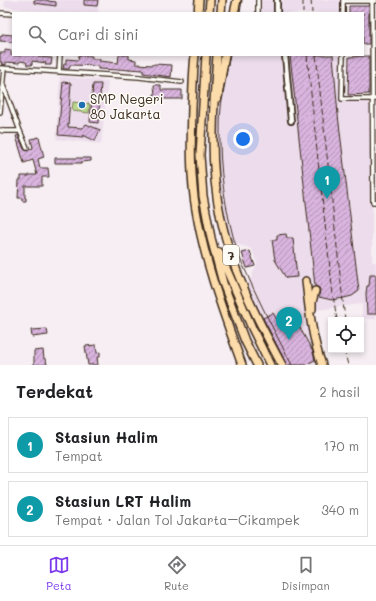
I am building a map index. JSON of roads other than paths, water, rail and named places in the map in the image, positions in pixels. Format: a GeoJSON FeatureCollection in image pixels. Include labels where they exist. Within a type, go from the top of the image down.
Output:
{"type":"FeatureCollection","features":[{"type":"Feature","properties":{"kind":"highway"},"geometry":{"type":"LineString","coordinates":[[198,12],[200,0]]}},
{"type":"Feature","properties":{"kind":"highway"},"geometry":{"type":"LineString","coordinates":[[209,12],[210,0]]}},
{"type":"Feature","properties":{"kind":"highway"},"geometry":{"type":"LineString","coordinates":[[221,12],[222,0]]}},
{"type":"Feature","properties":{"kind":"highway"},"geometry":{"type":"LineString","coordinates":[[234,12],[237,0]]}},
{"type":"Feature","properties":{"kind":"highway"},"geometry":{"type":"LineString","coordinates":[[195,56],[191,154],[195,209],[214,284],[242,365]]}},
{"type":"Feature","properties":{"kind":"highway","name":"7"},"geometry":{"type":"LineString","coordinates":[[206,56],[200,155],[203,196],[211,238],[223,283],[245,341],[257,365]]}},
{"type":"Feature","properties":{"kind":"highway","name":"7"},"geometry":{"type":"LineString","coordinates":[[217,56],[213,104],[213,136],[216,190],[221,219],[226,241],[245,291],[261,326],[282,365]]}},
{"type":"Feature","properties":{"kind":"highway"},"geometry":{"type":"LineString","coordinates":[[213,136],[225,56]]}},
{"type":"Feature","properties":{"kind":"highway","name":"7"},"geometry":{"type":"LineString","coordinates":[[210,230],[252,328],[270,365]]}},
{"type":"Feature","properties":{"kind":"highway"},"geometry":{"type":"LineString","coordinates":[[306,281],[309,311],[322,365]]}},
{"type":"Feature","properties":{"kind":"highway"},"geometry":{"type":"LineString","coordinates":[[315,291],[312,302],[312,310],[319,342],[327,365]]}},
{"type":"Feature","properties":{"kind":"street"},"geometry":{"type":"LineString","coordinates":[[258,0],[258,12]]}},
{"type":"Feature","properties":{"kind":"street"},"geometry":{"type":"LineString","coordinates":[[275,12],[276,0]]}},
{"type":"Feature","properties":{"kind":"street"},"geometry":{"type":"LineString","coordinates":[[343,12],[343,0],[374,1],[374,202]]}},
{"type":"Feature","properties":{"kind":"street"},"geometry":{"type":"LineString","coordinates":[[0,13],[12,14]]}},
{"type":"Feature","properties":{"kind":"street"},"geometry":{"type":"LineString","coordinates":[[59,72],[60,56]]}},
{"type":"Feature","properties":{"kind":"street"},"geometry":{"type":"LineString","coordinates":[[285,56],[291,121]]}},
{"type":"Feature","properties":{"kind":"street"},"geometry":{"type":"LineString","coordinates":[[343,56],[342,99],[374,99]]}},
{"type":"Feature","properties":{"kind":"street"},"geometry":{"type":"LineString","coordinates":[[0,112],[3,85],[2,68],[138,77],[182,82]]}},
{"type":"Feature","properties":{"kind":"street"},"geometry":{"type":"LineString","coordinates":[[3,85],[27,148]]}},
{"type":"Feature","properties":{"kind":"street"},"geometry":{"type":"LineString","coordinates":[[0,130],[20,131]]}},
{"type":"Feature","properties":{"kind":"tram line"},"geometry":{"type":"LineString","coordinates":[[240,12],[242,0]]}},
{"type":"Feature","properties":{"kind":"tram line"},"geometry":{"type":"LineString","coordinates":[[230,56],[220,118],[222,174],[229,220],[241,262],[292,365]]}},
{"type":"Feature","properties":{"kind":"railway"},"geometry":{"type":"LineString","coordinates":[[303,0],[303,12]]}},
{"type":"Feature","properties":{"kind":"railway"},"geometry":{"type":"LineString","coordinates":[[311,0],[312,12]]}},
{"type":"Feature","properties":{"kind":"railway"},"geometry":{"type":"LineString","coordinates":[[307,56],[337,317]]}},
{"type":"Feature","properties":{"kind":"railway"},"geometry":{"type":"LineString","coordinates":[[316,56],[345,317]]}},
{"type":"Feature","properties":{"kind":"railway"},"geometry":{"type":"LineString","coordinates":[[345,353],[348,365]]}},
{"type":"Feature","properties":{"kind":"place","name":"SMP Negeri 80 Jakarta"},"geometry":{"type":"Point","coordinates":[82,105]}},
{"type":"Feature","properties":{"kind":"place","name":"Stasiun Halim"},"geometry":{"type":"Point","coordinates":[327,199]}},
{"type":"Feature","properties":{"kind":"place","name":"Stasiun LRT Halim"},"geometry":{"type":"Point","coordinates":[289,340]}}]}
